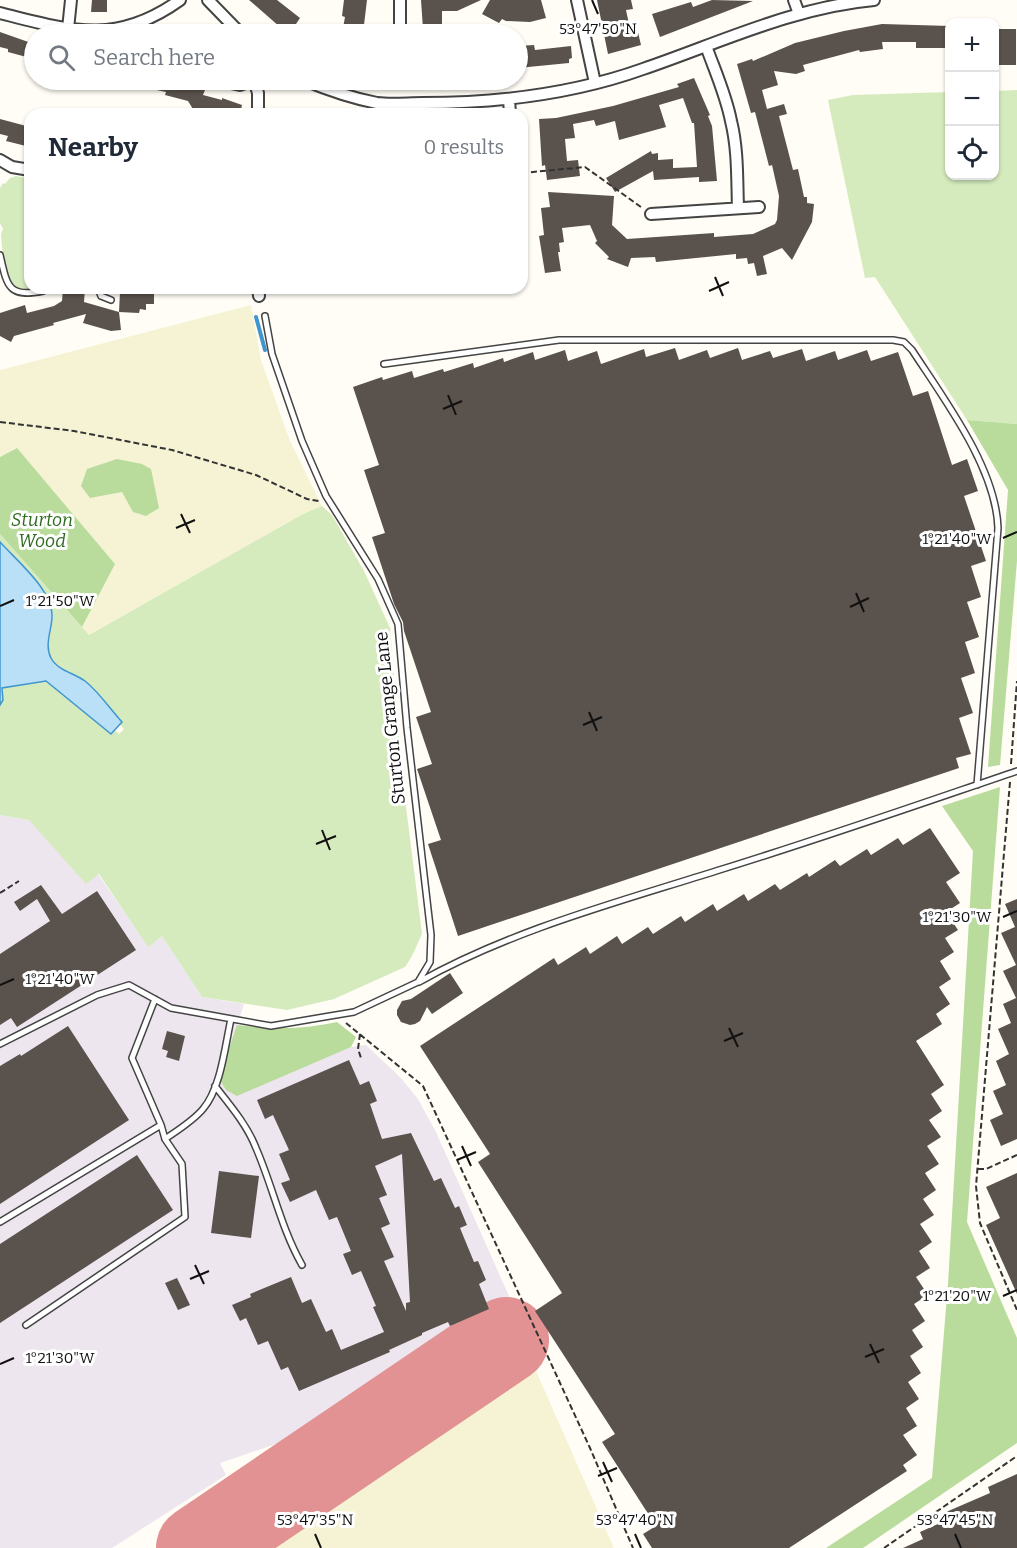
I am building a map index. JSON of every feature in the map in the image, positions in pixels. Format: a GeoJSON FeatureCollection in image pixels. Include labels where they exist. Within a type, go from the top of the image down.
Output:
{"type":"FeatureCollection","features":[{"type":"Feature","properties":{"kind":"street"},"geometry":{"type":"LineString","coordinates":[[69,24],[71,0]]}},
{"type":"Feature","properties":{"kind":"street"},"geometry":{"type":"LineString","coordinates":[[132,24],[161,12],[180,0]]}},
{"type":"Feature","properties":{"kind":"street"},"geometry":{"type":"LineString","coordinates":[[208,0],[231,24]]}},
{"type":"Feature","properties":{"kind":"street"},"geometry":{"type":"LineString","coordinates":[[400,0],[400,24]]}},
{"type":"Feature","properties":{"kind":"street"},"geometry":{"type":"LineString","coordinates":[[577,0],[595,83]]}},
{"type":"Feature","properties":{"kind":"street"},"geometry":{"type":"LineString","coordinates":[[794,0],[799,14]]}},
{"type":"Feature","properties":{"kind":"street"},"geometry":{"type":"LineString","coordinates":[[406,108],[509,99],[595,83],[641,70],[799,14],[836,5],[874,0]]}},
{"type":"Feature","properties":{"kind":"street"},"geometry":{"type":"LineString","coordinates":[[0,13],[47,24]]}},
{"type":"Feature","properties":{"kind":"street"},"geometry":{"type":"LineString","coordinates":[[705,46],[732,122],[738,208]]}},
{"type":"Feature","properties":{"kind":"street"},"geometry":{"type":"LineString","coordinates":[[257,90],[258,108]]}},
{"type":"Feature","properties":{"kind":"street"},"geometry":{"type":"LineString","coordinates":[[327,90],[392,108]]}},
{"type":"Feature","properties":{"kind":"street"},"geometry":{"type":"LineString","coordinates":[[509,99],[510,108]]}},
{"type":"Feature","properties":{"kind":"street"},"geometry":{"type":"LineString","coordinates":[[2,166],[24,169]]}},
{"type":"Feature","properties":{"kind":"street"},"geometry":{"type":"LineString","coordinates":[[651,214],[759,207]]}},
{"type":"Feature","properties":{"kind":"lane"},"geometry":{"type":"LineString","coordinates":[[0,255],[5,278],[10,288],[24,294]]}},
{"type":"Feature","properties":{"kind":"lane"},"geometry":{"type":"LineString","coordinates":[[100,294],[111,300]]}},
{"type":"Feature","properties":{"kind":"lane","name":"Sturton Grange Lane"},"geometry":{"type":"LineString","coordinates":[[266,316],[272,354],[302,441],[331,503],[378,579],[398,624],[407,728],[431,934],[430,962],[418,982]]}},
{"type":"Feature","properties":{"kind":"lane"},"geometry":{"type":"LineString","coordinates":[[384,364],[559,340],[893,340],[904,342],[912,350],[948,405],[988,479],[996,508],[998,528],[977,785]]}},
{"type":"Feature","properties":{"kind":"lane"},"geometry":{"type":"LineString","coordinates":[[0,1044],[97,995],[129,985],[171,1008],[271,1026],[354,1012],[446,967],[544,926],[756,859],[1014,772]]}},
{"type":"Feature","properties":{"kind":"lane"},"geometry":{"type":"LineString","coordinates":[[26,1325],[185,1217],[182,1164],[165,1138],[132,1058],[155,999]]}},
{"type":"Feature","properties":{"kind":"lane"},"geometry":{"type":"LineString","coordinates":[[165,1138],[181,1129],[203,1108],[215,1086],[231,1019]]}},
{"type":"Feature","properties":{"kind":"lane"},"geometry":{"type":"LineString","coordinates":[[215,1086],[250,1134],[282,1224],[302,1265]]}},
{"type":"Feature","properties":{"kind":"lane"},"geometry":{"type":"LineString","coordinates":[[0,1222],[161,1125]]}},
{"type":"Feature","properties":{"kind":"path"},"geometry":{"type":"LineString","coordinates":[[528,173],[585,167],[651,214]]}},
{"type":"Feature","properties":{"kind":"path"},"geometry":{"type":"LineString","coordinates":[[0,422],[85,432],[172,450],[256,475],[307,499],[331,503]]}},
{"type":"Feature","properties":{"kind":"path"},"geometry":{"type":"LineString","coordinates":[[1017,681],[1014,772],[976,1186],[980,1223],[1017,1310]]}},
{"type":"Feature","properties":{"kind":"path"},"geometry":{"type":"LineString","coordinates":[[0,893],[19,881]]}},
{"type":"Feature","properties":{"kind":"path"},"geometry":{"type":"LineString","coordinates":[[337,1015],[423,1086],[633,1548]]}},
{"type":"Feature","properties":{"kind":"path"},"geometry":{"type":"LineString","coordinates":[[360,1034],[358,1049],[361,1058]]}},
{"type":"Feature","properties":{"kind":"path"},"geometry":{"type":"LineString","coordinates":[[978,1169],[986,1169],[1017,1155]]}},
{"type":"Feature","properties":{"kind":"path"},"geometry":{"type":"LineString","coordinates":[[884,1548],[1017,1456]]}},
{"type":"Feature","properties":{"kind":"shaded area"},"geometry":{"type":"Polygon","coordinates":[[[251,305],[261,360],[290,441],[322,506],[303,514],[89,635],[82,627],[114,564],[16,448],[0,457],[0,370],[251,305]]]}},
{"type":"Feature","properties":{"kind":"shaded area"},"geometry":{"type":"Polygon","coordinates":[[[0,815],[29,820],[98,874],[148,946],[162,936],[202,997],[244,1004],[220,1078],[366,1045],[401,1078],[418,1099],[436,1132],[513,1305],[300,1436],[220,1463],[226,1475],[112,1548],[0,1548],[0,815]]]}},
{"type":"Feature","properties":{"kind":"shaded area"},"geometry":{"type":"Polygon","coordinates":[[[536,1371],[614,1548],[266,1548],[536,1371]]]}},
{"type":"Feature","properties":{"kind":"green space"},"geometry":{"type":"Polygon","coordinates":[[[1017,90],[1017,424],[967,420],[875,277],[865,278],[828,100],[853,95],[945,92],[945,180],[999,180],[999,91],[1017,90]]]}},
{"type":"Feature","properties":{"kind":"green space"},"geometry":{"type":"Polygon","coordinates":[[[16,176],[24,178],[24,289],[18,288],[7,274],[2,243],[0,188],[10,178],[16,176]]]}},
{"type":"Feature","properties":{"kind":"green space"},"geometry":{"type":"Polygon","coordinates":[[[967,420],[1017,424],[1017,561],[1000,765],[988,767],[1008,490],[967,420]]]}},
{"type":"Feature","properties":{"kind":"green space","name":"Sturton Wood"},"geometry":{"type":"Polygon","coordinates":[[[17,448],[115,564],[82,627],[0,534],[0,457],[17,448]]]}},
{"type":"Feature","properties":{"kind":"green space","name":"Sturton Wood"},"geometry":{"type":"Polygon","coordinates":[[[117,459],[142,464],[151,469],[159,508],[146,516],[133,512],[122,492],[90,498],[81,486],[87,469],[117,459]]]}},
{"type":"Feature","properties":{"kind":"green space"},"geometry":{"type":"Polygon","coordinates":[[[322,506],[332,515],[364,571],[390,628],[403,783],[422,934],[405,967],[334,999],[287,1010],[202,997],[162,936],[148,947],[99,874],[86,884],[29,820],[0,815],[2,688],[40,681],[49,682],[111,734],[115,730],[119,734],[124,729],[120,725],[122,722],[85,681],[55,664],[50,657],[48,649],[53,615],[45,592],[0,542],[0,534],[89,635],[303,514],[322,506]]]}},
{"type":"Feature","properties":{"kind":"green space"},"geometry":{"type":"Polygon","coordinates":[[[1000,787],[967,1222],[1017,1338],[1017,1443],[863,1548],[826,1548],[932,1478],[948,1284],[973,851],[942,806],[1000,787]]]}},
{"type":"Feature","properties":{"kind":"green space"},"geometry":{"type":"Polygon","coordinates":[[[337,1022],[356,1037],[351,1047],[237,1096],[226,1090],[219,1078],[237,1025],[287,1028],[337,1022]]]}},
{"type":"Feature","properties":{"kind":"water"},"geometry":{"type":"Polygon","coordinates":[[[0,542],[33,576],[47,597],[52,617],[48,648],[51,658],[61,668],[90,685],[122,722],[111,734],[46,681],[2,688],[3,700],[0,705],[0,542]]]}},
{"type":"Feature","properties":{"kind":"building"},"geometry":{"type":"Polygon","coordinates":[[[92,0],[107,0],[107,12],[91,12],[92,0]]]}},
{"type":"Feature","properties":{"kind":"building"},"geometry":{"type":"Polygon","coordinates":[[[249,0],[277,0],[300,18],[296,24],[277,24],[249,0]]]}},
{"type":"Feature","properties":{"kind":"building"},"geometry":{"type":"Polygon","coordinates":[[[344,0],[367,0],[364,24],[344,24],[345,17],[342,16],[344,0]]]}},
{"type":"Feature","properties":{"kind":"building"},"geometry":{"type":"Polygon","coordinates":[[[421,0],[481,0],[457,11],[442,11],[442,24],[423,24],[421,0]]]}},
{"type":"Feature","properties":{"kind":"building"},"geometry":{"type":"Polygon","coordinates":[[[490,0],[541,0],[546,18],[530,22],[502,19],[499,23],[482,14],[490,0]]]}},
{"type":"Feature","properties":{"kind":"building"},"geometry":{"type":"Polygon","coordinates":[[[597,0],[631,0],[633,9],[626,10],[630,29],[637,28],[641,45],[608,54],[597,0]]]}},
{"type":"Feature","properties":{"kind":"building"},"geometry":{"type":"Polygon","coordinates":[[[712,0],[753,1],[660,37],[652,14],[691,2],[693,7],[712,0]]]}},
{"type":"Feature","properties":{"kind":"building"},"geometry":{"type":"Polygon","coordinates":[[[882,24],[945,26],[945,48],[916,48],[916,42],[882,42],[883,49],[860,52],[859,50],[803,65],[805,71],[796,74],[774,71],[778,85],[762,90],[767,109],[784,104],[787,114],[779,116],[793,170],[798,169],[807,203],[814,204],[812,222],[792,260],[782,248],[763,256],[767,274],[757,276],[754,263],[748,264],[747,258],[736,259],[736,254],[656,262],[655,257],[631,258],[628,267],[607,259],[609,257],[595,243],[597,241],[590,225],[562,228],[564,242],[559,243],[560,252],[558,252],[561,271],[545,273],[539,236],[544,235],[541,208],[550,207],[548,192],[614,196],[612,225],[627,239],[714,233],[714,237],[753,234],[775,224],[779,196],[772,165],[769,166],[755,112],[751,113],[737,64],[752,59],[753,61],[795,43],[882,24]]]}},
{"type":"Feature","properties":{"kind":"building"},"geometry":{"type":"Polygon","coordinates":[[[999,29],[1016,29],[1016,65],[999,65],[999,29]]]}},
{"type":"Feature","properties":{"kind":"building"},"geometry":{"type":"Polygon","coordinates":[[[0,32],[24,40],[24,56],[8,52],[8,49],[0,47],[0,32]]]}},
{"type":"Feature","properties":{"kind":"building"},"geometry":{"type":"Polygon","coordinates":[[[528,45],[534,45],[535,50],[571,46],[572,58],[569,59],[569,63],[528,67],[528,45]]]}},
{"type":"Feature","properties":{"kind":"building"},"geometry":{"type":"Polygon","coordinates":[[[694,78],[710,115],[708,116],[712,126],[717,181],[699,182],[699,177],[654,180],[653,171],[615,192],[606,178],[651,151],[652,154],[658,153],[658,160],[673,159],[673,168],[697,167],[694,123],[692,123],[683,98],[659,105],[666,127],[619,140],[615,121],[596,126],[594,120],[573,124],[575,138],[565,139],[567,161],[578,160],[580,176],[547,180],[545,165],[542,166],[539,119],[556,118],[613,106],[679,87],[677,84],[694,78]]]}},
{"type":"Feature","properties":{"kind":"building"},"geometry":{"type":"Polygon","coordinates":[[[156,90],[205,90],[203,95],[222,100],[222,98],[242,105],[241,108],[192,108],[188,101],[165,95],[166,92],[156,90]]]}},
{"type":"Feature","properties":{"kind":"building"},"geometry":{"type":"Polygon","coordinates":[[[0,119],[24,125],[24,146],[6,141],[8,136],[0,134],[0,119]]]}},
{"type":"Feature","properties":{"kind":"building"},"geometry":{"type":"Polygon","coordinates":[[[63,294],[85,294],[84,302],[119,312],[121,330],[111,331],[83,323],[86,314],[14,336],[11,342],[0,336],[0,313],[25,305],[27,313],[54,306],[62,301],[63,294]]]}},
{"type":"Feature","properties":{"kind":"building"},"geometry":{"type":"Polygon","coordinates":[[[120,294],[154,294],[154,304],[146,304],[146,310],[140,309],[139,313],[119,312],[120,294]]]}},
{"type":"Feature","properties":{"kind":"building"},"geometry":{"type":"Polygon","coordinates":[[[675,348],[679,360],[707,350],[710,358],[738,348],[742,360],[770,351],[773,358],[802,349],[806,361],[835,351],[838,360],[867,350],[871,361],[898,352],[913,396],[928,391],[952,465],[967,459],[978,491],[964,496],[986,561],[971,566],[981,597],[967,602],[979,637],[965,642],[975,673],[961,678],[973,713],[959,718],[971,754],[956,758],[959,768],[458,936],[428,844],[441,840],[417,769],[432,764],[416,717],[431,712],[403,622],[394,604],[372,537],[385,533],[364,470],[379,465],[353,387],[382,377],[383,380],[412,371],[414,378],[473,363],[474,368],[503,358],[504,362],[533,352],[535,360],[565,350],[568,361],[597,351],[601,364],[644,349],[646,357],[675,348]]]}},
{"type":"Feature","properties":{"kind":"building"},"geometry":{"type":"Polygon","coordinates":[[[930,828],[960,873],[946,882],[960,903],[946,912],[958,930],[945,938],[954,952],[940,961],[951,979],[939,987],[950,1004],[936,1014],[942,1024],[916,1041],[944,1085],[931,1094],[942,1111],[929,1120],[941,1137],[927,1146],[939,1164],[925,1173],[936,1190],[923,1199],[934,1215],[920,1224],[932,1242],[919,1251],[930,1268],[916,1277],[928,1295],[914,1304],[925,1321],[912,1330],[923,1347],[910,1356],[921,1373],[908,1382],[919,1399],[906,1408],[917,1426],[903,1435],[917,1455],[903,1465],[907,1471],[789,1548],[652,1548],[643,1534],[656,1526],[602,1442],[615,1434],[535,1311],[562,1293],[478,1162],[490,1154],[420,1046],[554,958],[558,965],[586,947],[590,954],[617,936],[622,944],[648,927],[653,934],[681,916],[685,922],[713,904],[717,911],[744,894],[748,901],[775,884],[780,890],[807,873],[809,877],[835,860],[840,866],[867,849],[871,855],[898,838],[903,845],[930,828]]]}},
{"type":"Feature","properties":{"kind":"building"},"geometry":{"type":"Polygon","coordinates":[[[41,885],[62,914],[97,891],[136,950],[17,1027],[11,1018],[0,1025],[0,954],[50,921],[37,899],[20,911],[14,902],[41,885]]]}},
{"type":"Feature","properties":{"kind":"building"},"geometry":{"type":"Polygon","coordinates":[[[1017,899],[1017,1139],[1001,1146],[990,1120],[1003,1114],[993,1091],[1006,1085],[996,1061],[1009,1054],[998,1029],[1011,1023],[1003,1004],[1016,998],[1003,971],[1016,965],[1001,933],[1015,927],[1005,904],[1017,899]]]}},
{"type":"Feature","properties":{"kind":"building"},"geometry":{"type":"Polygon","coordinates":[[[450,973],[463,993],[432,1014],[427,1007],[420,1021],[415,1024],[401,1022],[397,1010],[402,1001],[411,999],[450,973]]]}},
{"type":"Feature","properties":{"kind":"building"},"geometry":{"type":"Polygon","coordinates":[[[68,1026],[129,1120],[0,1204],[0,1066],[20,1054],[21,1056],[68,1026]]]}},
{"type":"Feature","properties":{"kind":"building"},"geometry":{"type":"Polygon","coordinates":[[[167,1031],[185,1036],[179,1061],[166,1057],[168,1051],[162,1049],[167,1031]]]}},
{"type":"Feature","properties":{"kind":"building"},"geometry":{"type":"Polygon","coordinates":[[[349,1060],[360,1085],[369,1081],[377,1101],[370,1104],[382,1139],[411,1133],[434,1181],[441,1178],[455,1208],[459,1206],[467,1225],[460,1228],[474,1262],[478,1261],[486,1280],[479,1284],[489,1309],[450,1326],[448,1322],[422,1333],[389,1350],[390,1352],[299,1391],[288,1367],[281,1370],[268,1341],[258,1345],[246,1318],[240,1321],[232,1305],[251,1297],[250,1294],[291,1277],[302,1303],[311,1299],[326,1332],[332,1329],[341,1350],[384,1332],[361,1271],[352,1275],[343,1254],[351,1251],[337,1217],[329,1220],[316,1190],[290,1202],[281,1183],[290,1180],[279,1154],[289,1150],[273,1115],[265,1119],[257,1100],[349,1060]],[[402,1154],[375,1166],[387,1195],[379,1198],[390,1224],[381,1228],[394,1257],[384,1261],[406,1311],[406,1303],[410,1302],[402,1154]]]}},
{"type":"Feature","properties":{"kind":"building"},"geometry":{"type":"Polygon","coordinates":[[[137,1155],[173,1210],[0,1323],[0,1244],[137,1155]]]}},
{"type":"Feature","properties":{"kind":"building"},"geometry":{"type":"Polygon","coordinates":[[[219,1171],[259,1176],[251,1238],[211,1233],[219,1171]]]}},
{"type":"Feature","properties":{"kind":"building"},"geometry":{"type":"Polygon","coordinates":[[[1017,1173],[1017,1294],[986,1225],[1000,1218],[986,1187],[1017,1173]]]}},
{"type":"Feature","properties":{"kind":"building"},"geometry":{"type":"Polygon","coordinates":[[[177,1278],[190,1305],[178,1310],[165,1283],[177,1278]]]}},
{"type":"Feature","properties":{"kind":"building"},"geometry":{"type":"Polygon","coordinates":[[[1017,1474],[1017,1548],[903,1548],[923,1539],[920,1532],[949,1519],[946,1512],[990,1493],[988,1487],[1017,1474]]]}},
{"type":"Feature","properties":{"kind":"waterway"},"geometry":{"type":"LineString","coordinates":[[256,317],[265,350]]}},
{"type":"Feature","properties":{"kind":"runway"},"geometry":{"type":"LineString","coordinates":[[199,1548],[506,1340]]}}]}
